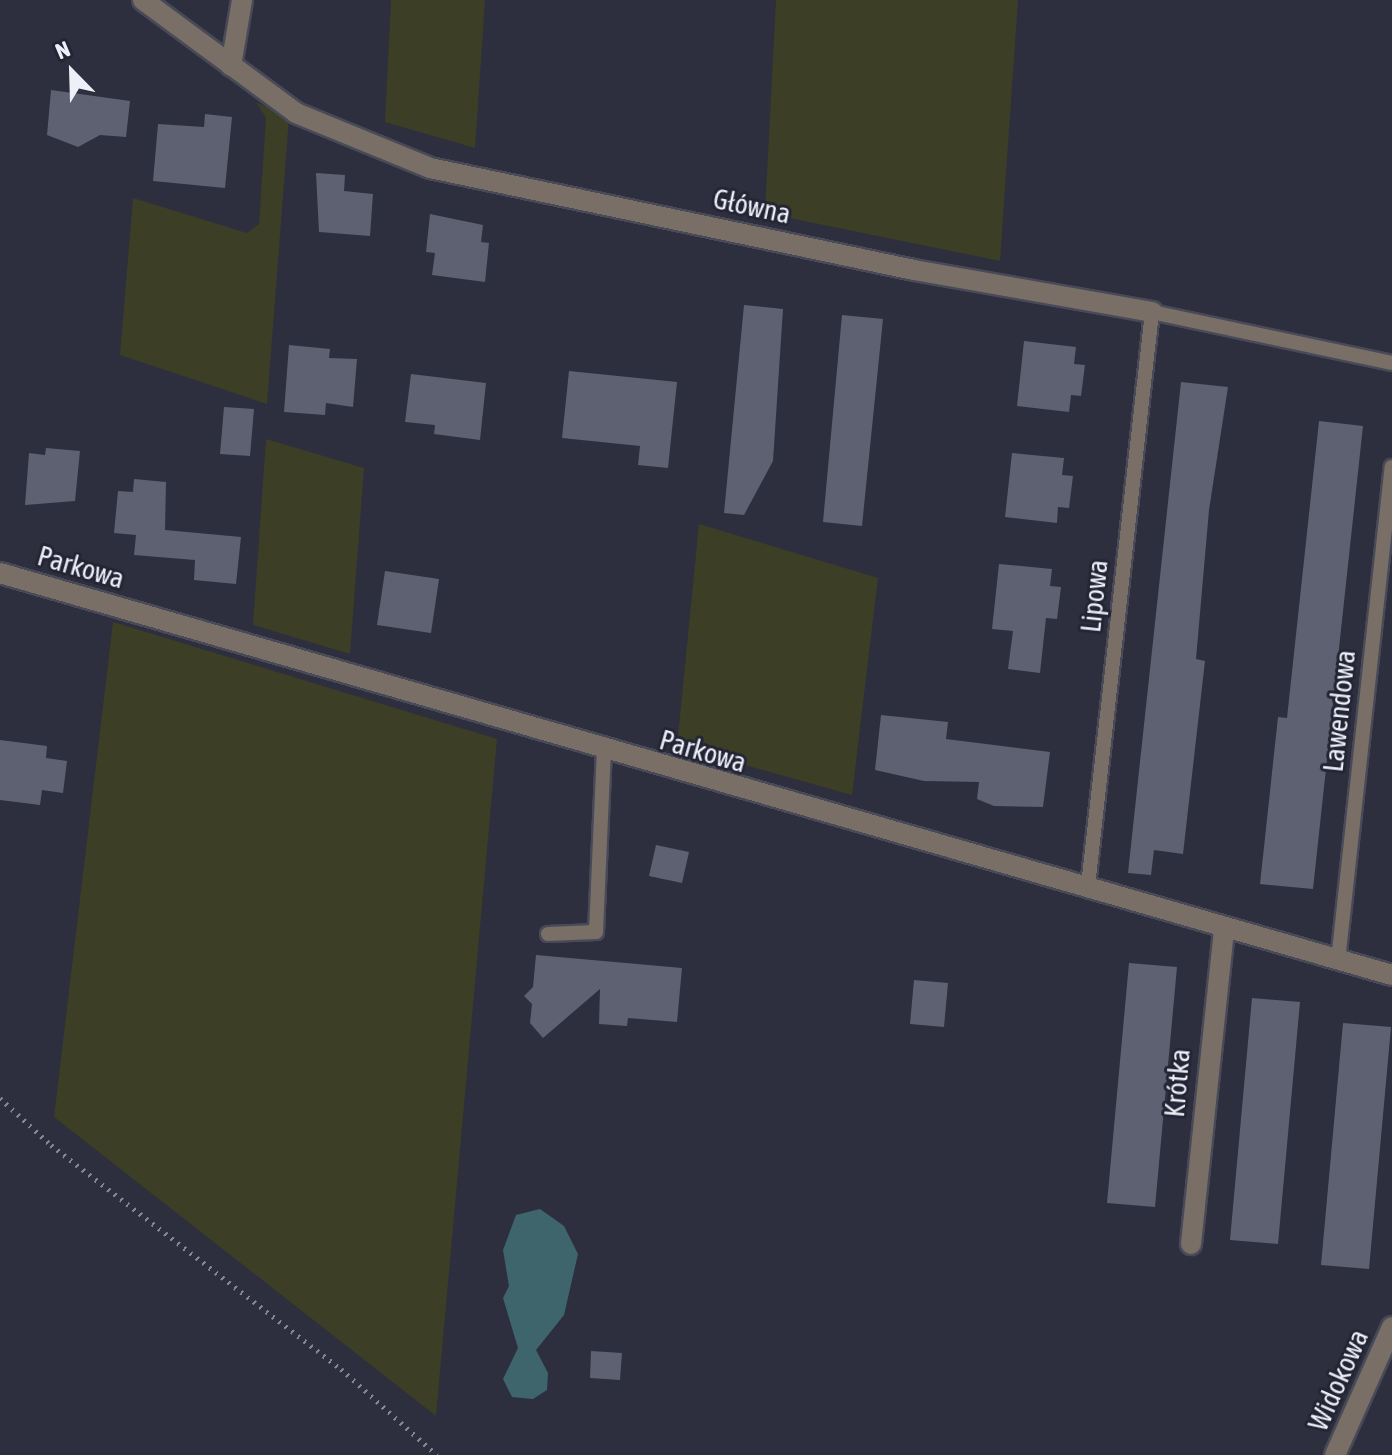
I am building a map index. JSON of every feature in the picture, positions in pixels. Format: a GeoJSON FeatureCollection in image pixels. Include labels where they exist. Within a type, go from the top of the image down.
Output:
{"type":"FeatureCollection","features":[{"type":"Feature","properties":{"kind":"street","name":"Główna"},"geometry":{"type":"LineString","coordinates":[[143,0],[296,113],[430,168],[914,270],[1152,312]]}},
{"type":"Feature","properties":{"kind":"street"},"geometry":{"type":"LineString","coordinates":[[231,66],[242,0]]}},
{"type":"Feature","properties":{"kind":"street","name":"Parkowa"},"geometry":{"type":"LineString","coordinates":[[0,573],[604,752],[1088,886],[1392,975]]}},
{"type":"Feature","properties":{"kind":"street","name":"Krótka"},"geometry":{"type":"LineString","coordinates":[[1191,1244],[1224,928]]}},
{"type":"Feature","properties":{"kind":"street","name":"Widokowa"},"geometry":{"type":"LineString","coordinates":[[1335,1455],[1392,1327]]}},
{"type":"Feature","properties":{"kind":"lane","name":"Główna"},"geometry":{"type":"LineString","coordinates":[[1152,312],[1392,363]]}},
{"type":"Feature","properties":{"kind":"lane","name":"Lipowa"},"geometry":{"type":"LineString","coordinates":[[1088,886],[1152,312]]}},
{"type":"Feature","properties":{"kind":"lane","name":"Lawendowa"},"geometry":{"type":"LineString","coordinates":[[1338,961],[1392,467]]}},
{"type":"Feature","properties":{"kind":"lane"},"geometry":{"type":"LineString","coordinates":[[548,934],[596,932],[604,752]]}},
{"type":"Feature","properties":{"kind":"path"},"geometry":{"type":"LineString","coordinates":[[0,1098],[51,1145],[341,1369],[437,1455]]}},
{"type":"Feature","properties":{"kind":"shaded area"},"geometry":{"type":"Polygon","coordinates":[[[391,0],[485,0],[475,148],[385,122],[391,0]]]}},
{"type":"Feature","properties":{"kind":"shaded area"},"geometry":{"type":"Polygon","coordinates":[[[776,0],[1018,0],[1000,261],[765,213],[776,0]]]}},
{"type":"Feature","properties":{"kind":"shaded area"},"geometry":{"type":"Polygon","coordinates":[[[256,102],[289,118],[267,404],[120,355],[133,198],[247,233],[259,224],[266,118],[256,102]]]}},
{"type":"Feature","properties":{"kind":"shaded area"},"geometry":{"type":"Polygon","coordinates":[[[266,439],[364,468],[350,654],[253,625],[266,439]]]}},
{"type":"Feature","properties":{"kind":"shaded area"},"geometry":{"type":"Polygon","coordinates":[[[699,524],[878,578],[852,795],[677,746],[699,524]]]}},
{"type":"Feature","properties":{"kind":"shaded area"},"geometry":{"type":"Polygon","coordinates":[[[113,622],[497,739],[436,1416],[54,1117],[113,622]]]}},
{"type":"Feature","properties":{"kind":"shaded area"},"geometry":{"type":"Polygon","coordinates":[[[540,1209],[564,1226],[578,1254],[564,1315],[536,1350],[548,1373],[547,1390],[533,1399],[512,1397],[503,1379],[518,1348],[503,1298],[509,1286],[503,1250],[516,1215],[540,1209]]]}},
{"type":"Feature","properties":{"kind":"building"},"geometry":{"type":"Polygon","coordinates":[[[51,90],[130,101],[126,137],[100,135],[78,147],[47,135],[51,90]]]}},
{"type":"Feature","properties":{"kind":"building"},"geometry":{"type":"Polygon","coordinates":[[[205,114],[232,117],[225,188],[153,181],[158,124],[204,127],[205,114]]]}},
{"type":"Feature","properties":{"kind":"building"},"geometry":{"type":"Polygon","coordinates":[[[316,173],[345,175],[344,191],[373,194],[370,236],[319,232],[316,173]]]}},
{"type":"Feature","properties":{"kind":"building"},"geometry":{"type":"Polygon","coordinates":[[[430,214],[483,225],[481,242],[489,243],[485,282],[432,275],[435,253],[426,252],[430,214]]]}},
{"type":"Feature","properties":{"kind":"building"},"geometry":{"type":"Polygon","coordinates":[[[744,305],[783,309],[773,461],[744,515],[724,513],[744,305]]]}},
{"type":"Feature","properties":{"kind":"building"},"geometry":{"type":"Polygon","coordinates":[[[842,315],[883,319],[862,526],[823,522],[842,315]]]}},
{"type":"Feature","properties":{"kind":"building"},"geometry":{"type":"Polygon","coordinates":[[[1024,341],[1076,347],[1074,364],[1085,365],[1081,396],[1071,395],[1069,412],[1017,406],[1024,341]]]}},
{"type":"Feature","properties":{"kind":"building"},"geometry":{"type":"Polygon","coordinates":[[[289,345],[330,349],[329,358],[357,359],[353,407],[326,403],[325,415],[284,412],[289,345]]]}},
{"type":"Feature","properties":{"kind":"building"},"geometry":{"type":"Polygon","coordinates":[[[569,371],[677,382],[668,468],[638,465],[640,446],[562,438],[569,371]]]}},
{"type":"Feature","properties":{"kind":"building"},"geometry":{"type":"Polygon","coordinates":[[[411,374],[486,383],[480,440],[434,434],[435,425],[405,422],[411,374]]]}},
{"type":"Feature","properties":{"kind":"building"},"geometry":{"type":"Polygon","coordinates":[[[1181,382],[1228,387],[1209,510],[1196,659],[1205,661],[1183,854],[1154,850],[1151,875],[1128,873],[1181,382]]]}},
{"type":"Feature","properties":{"kind":"building"},"geometry":{"type":"Polygon","coordinates":[[[224,407],[254,409],[250,456],[220,454],[224,407]]]}},
{"type":"Feature","properties":{"kind":"building"},"geometry":{"type":"Polygon","coordinates":[[[1319,421],[1363,426],[1313,889],[1260,884],[1278,717],[1287,718],[1319,421]]]}},
{"type":"Feature","properties":{"kind":"building"},"geometry":{"type":"Polygon","coordinates":[[[46,448],[80,451],[75,501],[25,505],[29,453],[45,455],[46,448]]]}},
{"type":"Feature","properties":{"kind":"building"},"geometry":{"type":"Polygon","coordinates":[[[1012,453],[1064,458],[1062,475],[1073,476],[1069,508],[1058,507],[1057,523],[1005,517],[1012,453]]]}},
{"type":"Feature","properties":{"kind":"building"},"geometry":{"type":"Polygon","coordinates":[[[134,479],[166,482],[165,530],[241,537],[236,584],[194,580],[195,560],[134,555],[136,535],[114,533],[118,491],[133,492],[134,479]]]}},
{"type":"Feature","properties":{"kind":"building"},"geometry":{"type":"Polygon","coordinates":[[[999,564],[1052,569],[1050,586],[1061,587],[1057,619],[1046,618],[1040,673],[1008,669],[1013,631],[992,629],[999,564]]]}},
{"type":"Feature","properties":{"kind":"building"},"geometry":{"type":"Polygon","coordinates":[[[385,571],[439,579],[431,633],[377,625],[385,571]]]}},
{"type":"Feature","properties":{"kind":"building"},"geometry":{"type":"Polygon","coordinates":[[[881,715],[948,722],[946,739],[1050,752],[1043,807],[994,806],[977,799],[979,782],[924,781],[875,770],[881,715]]]}},
{"type":"Feature","properties":{"kind":"building"},"geometry":{"type":"Polygon","coordinates":[[[0,740],[47,746],[46,758],[67,761],[63,793],[42,790],[40,805],[0,800],[0,740]]]}},
{"type":"Feature","properties":{"kind":"building"},"geometry":{"type":"Polygon","coordinates":[[[656,845],[689,852],[682,883],[649,876],[656,845]]]}},
{"type":"Feature","properties":{"kind":"building"},"geometry":{"type":"Polygon","coordinates":[[[536,955],[682,968],[677,1022],[628,1018],[627,1026],[599,1024],[600,989],[543,1038],[530,1023],[532,1004],[524,996],[533,987],[536,955]]]}},
{"type":"Feature","properties":{"kind":"building"},"geometry":{"type":"Polygon","coordinates":[[[1129,963],[1177,967],[1155,1207],[1107,1203],[1129,963]]]}},
{"type":"Feature","properties":{"kind":"building"},"geometry":{"type":"Polygon","coordinates":[[[914,980],[948,983],[944,1027],[910,1024],[914,980]]]}},
{"type":"Feature","properties":{"kind":"building"},"geometry":{"type":"Polygon","coordinates":[[[1252,998],[1300,1002],[1278,1244],[1230,1240],[1252,998]]]}},
{"type":"Feature","properties":{"kind":"building"},"geometry":{"type":"Polygon","coordinates":[[[1343,1023],[1391,1027],[1369,1269],[1321,1265],[1343,1023]]]}},
{"type":"Feature","properties":{"kind":"building"},"geometry":{"type":"Polygon","coordinates":[[[591,1351],[622,1353],[620,1380],[590,1378],[591,1351]]]}}]}
